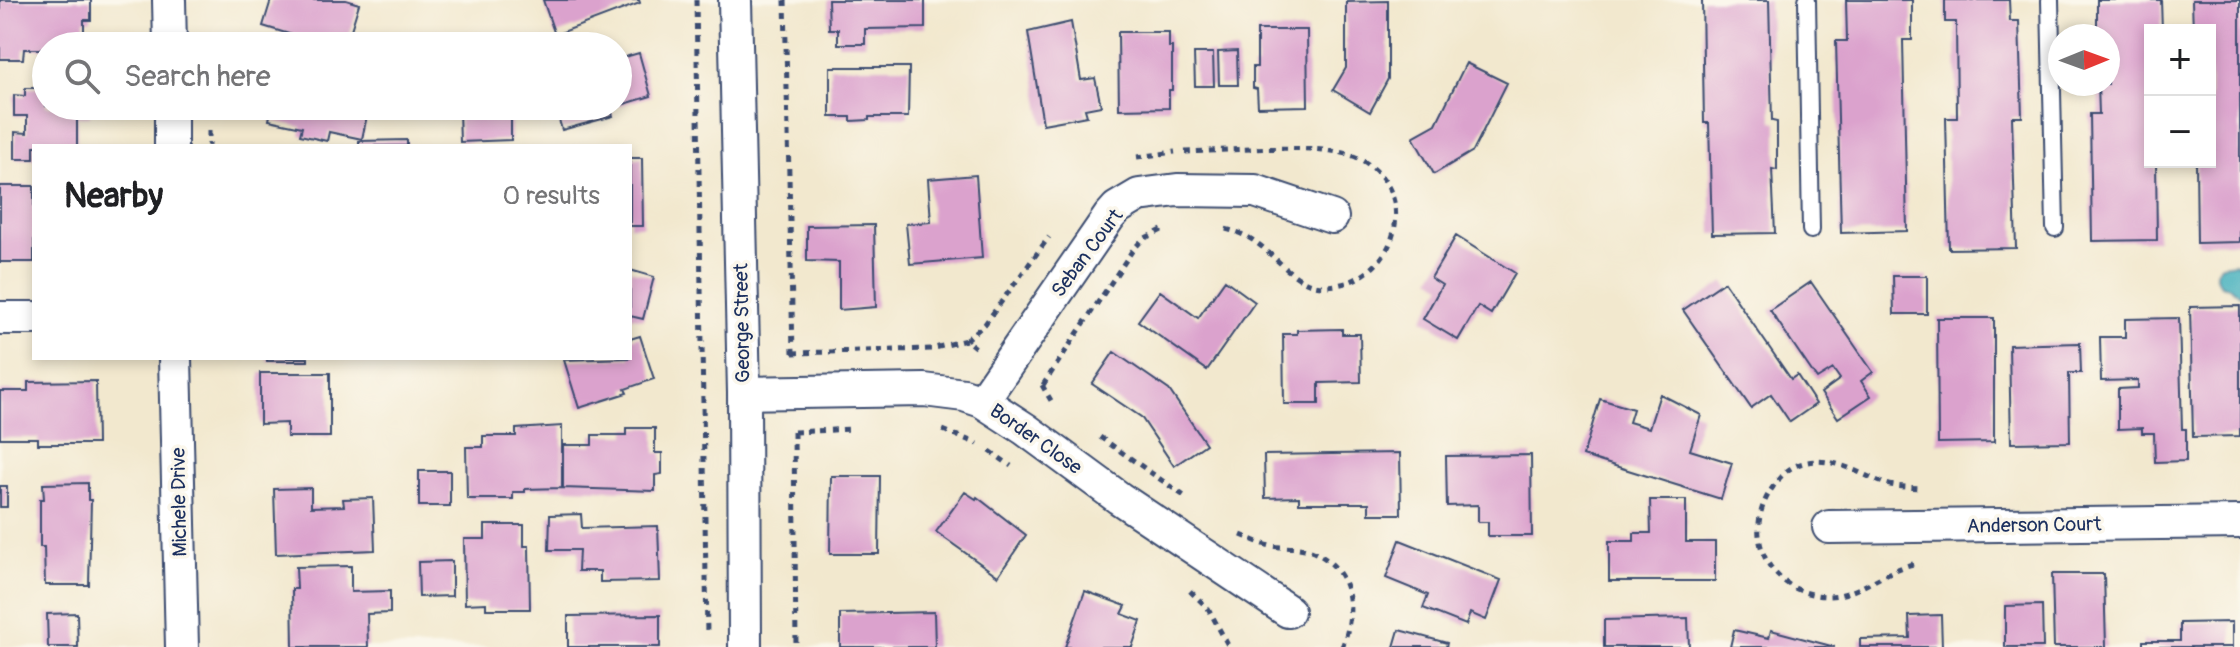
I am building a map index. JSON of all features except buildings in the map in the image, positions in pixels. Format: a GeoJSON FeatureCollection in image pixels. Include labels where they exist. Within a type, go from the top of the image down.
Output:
{"type":"FeatureCollection","features":[{"type":"Feature","properties":{"kind":"street"},"geometry":{"type":"LineString","coordinates":[[169,0],[170,32]]}},
{"type":"Feature","properties":{"kind":"street","name":"George Street"},"geometry":{"type":"LineString","coordinates":[[735,0],[744,393],[745,647]]}},
{"type":"Feature","properties":{"kind":"street"},"geometry":{"type":"LineString","coordinates":[[171,120],[171,144]]}},
{"type":"Feature","properties":{"kind":"street","name":"Seban Court"},"geometry":{"type":"LineString","coordinates":[[982,401],[1109,217],[1117,208],[1139,195],[1163,190],[1255,191],[1332,217]]}},
{"type":"Feature","properties":{"kind":"street"},"geometry":{"type":"LineString","coordinates":[[0,318],[32,318]]}},
{"type":"Feature","properties":{"kind":"street","name":"Michele Drive"},"geometry":{"type":"LineString","coordinates":[[175,360],[182,647]]}},
{"type":"Feature","properties":{"kind":"street","name":"Border Close"},"geometry":{"type":"LineString","coordinates":[[744,393],[924,390],[964,395],[982,401],[1119,498],[1288,611]]}},
{"type":"Feature","properties":{"kind":"street","name":"Anderson Court"},"geometry":{"type":"LineString","coordinates":[[1829,527],[2240,522]]}},
{"type":"Feature","properties":{"kind":"lane"},"geometry":{"type":"LineString","coordinates":[[1807,0],[1811,230]]}},
{"type":"Feature","properties":{"kind":"lane"},"geometry":{"type":"LineString","coordinates":[[2050,0],[2055,228]]}},
{"type":"Feature","properties":{"kind":"path"},"geometry":{"type":"LineString","coordinates":[[696,0],[707,647]]}},
{"type":"Feature","properties":{"kind":"path"},"geometry":{"type":"LineString","coordinates":[[785,0],[793,353]]}},
{"type":"Feature","properties":{"kind":"path"},"geometry":{"type":"LineString","coordinates":[[1133,158],[1167,152],[1342,151],[1359,158],[1385,178],[1394,195],[1397,216],[1396,232],[1370,270],[1356,280],[1322,286],[1304,281],[1253,240],[1232,230],[1216,227]]}},
{"type":"Feature","properties":{"kind":"path"},"geometry":{"type":"LineString","coordinates":[[783,363],[793,353],[931,349],[966,340],[985,324],[1058,224]]}},
{"type":"Feature","properties":{"kind":"path"},"geometry":{"type":"LineString","coordinates":[[1043,385],[1132,251],[1143,239],[1168,228]]}},
{"type":"Feature","properties":{"kind":"path"},"geometry":{"type":"LineString","coordinates":[[966,340],[980,351]]}},
{"type":"Feature","properties":{"kind":"path"},"geometry":{"type":"LineString","coordinates":[[1034,380],[1043,385],[1052,403],[1064,412]]}},
{"type":"Feature","properties":{"kind":"path"},"geometry":{"type":"LineString","coordinates":[[783,421],[794,432],[796,647]]}},
{"type":"Feature","properties":{"kind":"path"},"geometry":{"type":"LineString","coordinates":[[794,432],[868,429]]}},
{"type":"Feature","properties":{"kind":"path"},"geometry":{"type":"LineString","coordinates":[[936,429],[976,442],[1023,474]]}},
{"type":"Feature","properties":{"kind":"path"},"geometry":{"type":"LineString","coordinates":[[1089,429],[1190,500]]}},
{"type":"Feature","properties":{"kind":"path"},"geometry":{"type":"LineString","coordinates":[[1228,526],[1272,546],[1307,549],[1337,568],[1345,577],[1349,595],[1348,632],[1342,647]]}},
{"type":"Feature","properties":{"kind":"path"},"geometry":{"type":"LineString","coordinates":[[1178,582],[1208,608],[1229,647]]}},
{"type":"Feature","properties":{"kind":"water"},"geometry":{"type":"Polygon","coordinates":[[[2221,265],[2240,265],[2240,296],[2230,287],[2221,285],[2216,277],[2221,265]]]}}]}
